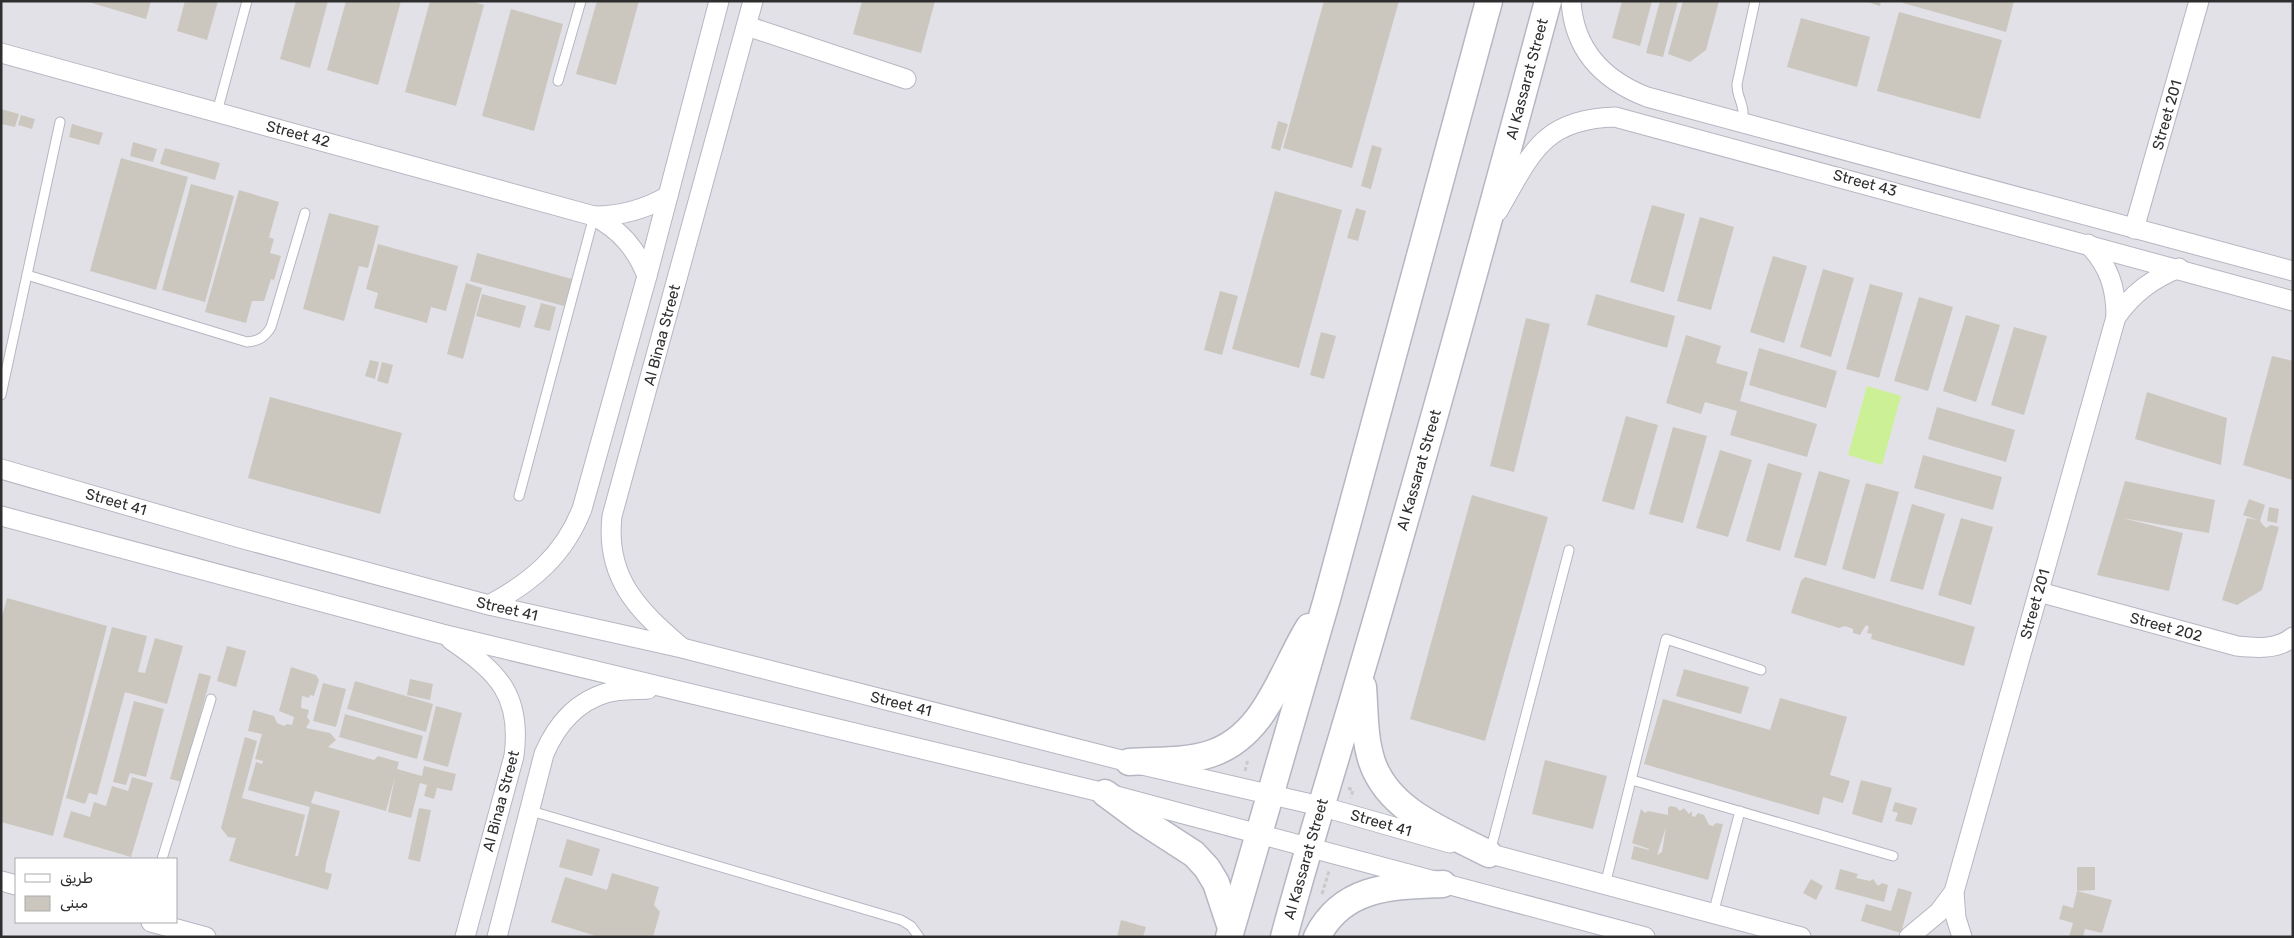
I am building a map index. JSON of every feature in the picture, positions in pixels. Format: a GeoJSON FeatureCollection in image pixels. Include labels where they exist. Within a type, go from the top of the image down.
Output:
{"type":"FeatureCollection","features":[{"type":"Feature","properties":{"kind":"street","name":"Al Binaa Street"},"geometry":{"type":"LineString","coordinates":[[489,605],[522,586],[548,565],[576,525],[647,276],[719,1]]}},
{"type":"Feature","properties":{"kind":"street","name":"Al Binaa Street"},"geometry":{"type":"LineString","coordinates":[[682,648],[652,622],[631,597],[616,567],[610,534],[612,516],[753,1]]}},
{"type":"Feature","properties":{"kind":"street"},"geometry":{"type":"LineString","coordinates":[[1230,932],[1327,599],[1489,1]]}},
{"type":"Feature","properties":{"kind":"street","name":"Al Kassarat Street"},"geometry":{"type":"LineString","coordinates":[[1284,937],[1308,847],[1362,670],[1486,231],[1548,1]]}},
{"type":"Feature","properties":{"kind":"street","name":"Street 43"},"geometry":{"type":"LineString","coordinates":[[1571,1],[1575,26],[1583,45],[1594,63],[1627,90],[1742,123],[2293,271]]}},
{"type":"Feature","properties":{"kind":"street","name":"Street 201"},"geometry":{"type":"LineString","coordinates":[[2134,229],[2199,1]]}},
{"type":"Feature","properties":{"kind":"street"},"geometry":{"type":"LineString","coordinates":[[747,26],[906,79]]}},
{"type":"Feature","properties":{"kind":"street","name":"Street 42"},"geometry":{"type":"LineString","coordinates":[[1,53],[594,216],[608,224],[632,247],[647,276]]}},
{"type":"Feature","properties":{"kind":"street","name":"Street 43"},"geometry":{"type":"LineString","coordinates":[[1486,231],[1533,151],[1550,135],[1570,124],[1592,117],[1615,116],[2179,268],[2293,301]]}},
{"type":"Feature","properties":{"kind":"street","name":"Street 42"},"geometry":{"type":"LineString","coordinates":[[594,216],[609,216],[640,210],[668,196]]}},
{"type":"Feature","properties":{"kind":"street","name":"Street 201"},"geometry":{"type":"LineString","coordinates":[[1962,937],[1956,918],[1954,892],[2116,317],[2114,285],[2108,269],[2088,244]]}},
{"type":"Feature","properties":{"kind":"street","name":"Street 201"},"geometry":{"type":"LineString","coordinates":[[2116,317],[2126,304],[2150,282],[2179,268]]}},
{"type":"Feature","properties":{"kind":"street","name":"Street 41"},"geometry":{"type":"LineString","coordinates":[[1,469],[240,538],[489,605],[682,648],[1129,762],[1320,806],[1489,854],[1801,937]]}},
{"type":"Feature","properties":{"kind":"street"},"geometry":{"type":"LineString","coordinates":[[1,516],[442,634],[1105,793],[1621,933],[1645,937]]}},
{"type":"Feature","properties":{"kind":"street","name":"Street 202"},"geometry":{"type":"LineString","coordinates":[[2039,592],[2238,646],[2263,649],[2288,641],[2293,637]]}},
{"type":"Feature","properties":{"kind":"street"},"geometry":{"type":"LineString","coordinates":[[1129,762],[1209,754],[1243,737],[1257,721],[1294,651],[1327,599]]}},
{"type":"Feature","properties":{"kind":"street","name":"Al Binaa Street"},"geometry":{"type":"LineString","coordinates":[[442,634],[482,661],[492,672],[508,697],[516,726],[514,756],[465,937]]}},
{"type":"Feature","properties":{"kind":"street"},"geometry":{"type":"LineString","coordinates":[[1362,670],[1367,740],[1372,763],[1382,783],[1398,802],[1419,816],[1489,854]]}},
{"type":"Feature","properties":{"kind":"street","name":"Al Binaa Street"},"geometry":{"type":"LineString","coordinates":[[497,937],[531,811],[544,754],[550,740],[568,716],[593,698],[607,693],[663,687]]}},
{"type":"Feature","properties":{"kind":"street"},"geometry":{"type":"LineString","coordinates":[[1105,793],[1140,820],[1194,854],[1207,868],[1216,883],[1230,932]]}},
{"type":"Feature","properties":{"kind":"street"},"geometry":{"type":"LineString","coordinates":[[1,881],[15,885]]}},
{"type":"Feature","properties":{"kind":"street"},"geometry":{"type":"LineString","coordinates":[[1317,937],[1339,909],[1362,894],[1388,887],[1443,884]]}},
{"type":"Feature","properties":{"kind":"street","name":"Street 201"},"geometry":{"type":"LineString","coordinates":[[1909,937],[1939,912],[1954,892]]}},
{"type":"Feature","properties":{"kind":"street"},"geometry":{"type":"LineString","coordinates":[[155,923],[206,937]]}},
{"type":"Feature","properties":{"kind":"lane"},"geometry":{"type":"LineString","coordinates":[[217,112],[247,1]]}},
{"type":"Feature","properties":{"kind":"lane"},"geometry":{"type":"LineString","coordinates":[[558,81],[581,1]]}},
{"type":"Feature","properties":{"kind":"lane"},"geometry":{"type":"LineString","coordinates":[[1742,123],[1744,109],[1737,84],[1755,1]]}},
{"type":"Feature","properties":{"kind":"lane"},"geometry":{"type":"LineString","coordinates":[[1,395],[60,122]]}},
{"type":"Feature","properties":{"kind":"lane"},"geometry":{"type":"LineString","coordinates":[[27,275],[238,339],[255,342],[267,334],[271,327],[305,213]]}},
{"type":"Feature","properties":{"kind":"lane"},"geometry":{"type":"LineString","coordinates":[[519,496],[594,216]]}},
{"type":"Feature","properties":{"kind":"lane"},"geometry":{"type":"LineString","coordinates":[[1489,854],[1570,550]]}},
{"type":"Feature","properties":{"kind":"lane"},"geometry":{"type":"LineString","coordinates":[[1605,885],[1666,639],[1761,670]]}},
{"type":"Feature","properties":{"kind":"lane"},"geometry":{"type":"LineString","coordinates":[[162,858],[212,699]]}},
{"type":"Feature","properties":{"kind":"lane"},"geometry":{"type":"LineString","coordinates":[[1632,780],[1893,856]]}},
{"type":"Feature","properties":{"kind":"lane"},"geometry":{"type":"LineString","coordinates":[[531,811],[901,920],[911,926],[919,937]]}},
{"type":"Feature","properties":{"kind":"lane"},"geometry":{"type":"LineString","coordinates":[[1713,914],[1740,811]]}},
{"type":"Feature","properties":{"kind":"shaded area"},"geometry":{"type":"Polygon","coordinates":[[[1,1],[2293,1],[2293,937],[1,937],[1,1]]]}},
{"type":"Feature","properties":{"kind":"green space"},"geometry":{"type":"Polygon","coordinates":[[[1867,386],[1901,396],[1882,465],[1848,455],[1867,386]]]}},
{"type":"Feature","properties":{"kind":"building"},"geometry":{"type":"Polygon","coordinates":[[[85,1],[151,1],[146,19],[85,1]]]}},
{"type":"Feature","properties":{"kind":"building"},"geometry":{"type":"Polygon","coordinates":[[[185,1],[218,1],[207,40],[177,31],[185,1]]]}},
{"type":"Feature","properties":{"kind":"building"},"geometry":{"type":"Polygon","coordinates":[[[296,1],[328,1],[310,68],[280,59],[296,1]]]}},
{"type":"Feature","properties":{"kind":"building"},"geometry":{"type":"Polygon","coordinates":[[[346,1],[401,1],[378,85],[327,70],[346,1]]]}},
{"type":"Feature","properties":{"kind":"building"},"geometry":{"type":"Polygon","coordinates":[[[430,1],[471,1],[484,5],[456,106],[405,92],[430,1]]]}},
{"type":"Feature","properties":{"kind":"building"},"geometry":{"type":"Polygon","coordinates":[[[597,1],[639,1],[616,85],[576,74],[597,1]]]}},
{"type":"Feature","properties":{"kind":"building"},"geometry":{"type":"Polygon","coordinates":[[[862,1],[935,1],[921,53],[853,34],[862,1]]]}},
{"type":"Feature","properties":{"kind":"building"},"geometry":{"type":"Polygon","coordinates":[[[1324,1],[1399,1],[1352,168],[1283,148],[1324,1]]]}},
{"type":"Feature","properties":{"kind":"building"},"geometry":{"type":"Polygon","coordinates":[[[1622,1],[1652,1],[1640,46],[1612,38],[1622,1]]]}},
{"type":"Feature","properties":{"kind":"building"},"geometry":{"type":"Polygon","coordinates":[[[1660,1],[1678,1],[1663,57],[1646,53],[1660,1]]]}},
{"type":"Feature","properties":{"kind":"building"},"geometry":{"type":"Polygon","coordinates":[[[1683,1],[1719,1],[1706,50],[1690,62],[1668,54],[1683,1]]]}},
{"type":"Feature","properties":{"kind":"building"},"geometry":{"type":"Polygon","coordinates":[[[1864,1],[1881,1],[1880,6],[1864,1]]]}},
{"type":"Feature","properties":{"kind":"building"},"geometry":{"type":"Polygon","coordinates":[[[1903,1],[2014,1],[2006,32],[1903,3],[1903,1]]]}},
{"type":"Feature","properties":{"kind":"building"},"geometry":{"type":"Polygon","coordinates":[[[511,9],[563,24],[534,131],[482,116],[511,9]]]}},
{"type":"Feature","properties":{"kind":"building"},"geometry":{"type":"Polygon","coordinates":[[[1899,12],[2002,40],[1980,119],[1877,91],[1899,12]]]}},
{"type":"Feature","properties":{"kind":"building"},"geometry":{"type":"Polygon","coordinates":[[[1801,18],[1870,37],[1857,87],[1787,67],[1801,18]]]}},
{"type":"Feature","properties":{"kind":"building"},"geometry":{"type":"Polygon","coordinates":[[[1,109],[19,114],[15,127],[1,124],[1,109]]]}},
{"type":"Feature","properties":{"kind":"building"},"geometry":{"type":"Polygon","coordinates":[[[21,115],[35,119],[32,129],[18,125],[21,115]]]}},
{"type":"Feature","properties":{"kind":"building"},"geometry":{"type":"Polygon","coordinates":[[[1278,121],[1288,124],[1280,151],[1271,148],[1278,121]]]}},
{"type":"Feature","properties":{"kind":"building"},"geometry":{"type":"Polygon","coordinates":[[[72,124],[103,133],[99,145],[69,137],[72,124]]]}},
{"type":"Feature","properties":{"kind":"building"},"geometry":{"type":"Polygon","coordinates":[[[133,142],[157,149],[153,162],[130,156],[133,142]]]}},
{"type":"Feature","properties":{"kind":"building"},"geometry":{"type":"Polygon","coordinates":[[[1372,145],[1382,148],[1371,189],[1361,186],[1372,145]]]}},
{"type":"Feature","properties":{"kind":"building"},"geometry":{"type":"Polygon","coordinates":[[[165,148],[220,163],[215,180],[160,164],[165,148]]]}},
{"type":"Feature","properties":{"kind":"building"},"geometry":{"type":"Polygon","coordinates":[[[121,158],[188,177],[156,290],[90,271],[121,158]]]}},
{"type":"Feature","properties":{"kind":"building"},"geometry":{"type":"Polygon","coordinates":[[[191,184],[234,196],[205,302],[162,290],[191,184]]]}},
{"type":"Feature","properties":{"kind":"building"},"geometry":{"type":"Polygon","coordinates":[[[239,190],[279,202],[269,237],[274,239],[270,253],[281,256],[274,280],[271,279],[264,301],[252,301],[246,323],[205,312],[239,190]]]}},
{"type":"Feature","properties":{"kind":"building"},"geometry":{"type":"Polygon","coordinates":[[[1275,191],[1342,210],[1299,368],[1232,349],[1275,191]]]}},
{"type":"Feature","properties":{"kind":"building"},"geometry":{"type":"Polygon","coordinates":[[[1652,205],[1685,214],[1664,292],[1630,282],[1652,205]]]}},
{"type":"Feature","properties":{"kind":"building"},"geometry":{"type":"Polygon","coordinates":[[[1356,208],[1366,211],[1358,241],[1347,238],[1356,208]]]}},
{"type":"Feature","properties":{"kind":"building"},"geometry":{"type":"Polygon","coordinates":[[[329,213],[379,226],[368,268],[359,266],[344,321],[303,309],[329,213]]]}},
{"type":"Feature","properties":{"kind":"building"},"geometry":{"type":"Polygon","coordinates":[[[1700,217],[1734,227],[1711,310],[1677,301],[1700,217]]]}},
{"type":"Feature","properties":{"kind":"building"},"geometry":{"type":"Polygon","coordinates":[[[378,244],[458,266],[446,311],[431,307],[427,323],[374,308],[378,293],[366,289],[378,244]]]}},
{"type":"Feature","properties":{"kind":"building"},"geometry":{"type":"Polygon","coordinates":[[[477,253],[572,279],[564,306],[470,281],[477,253]]]}},
{"type":"Feature","properties":{"kind":"building"},"geometry":{"type":"Polygon","coordinates":[[[1773,256],[1807,266],[1784,343],[1750,332],[1773,256]]]}},
{"type":"Feature","properties":{"kind":"building"},"geometry":{"type":"Polygon","coordinates":[[[1823,269],[1854,278],[1831,357],[1800,347],[1823,269]]]}},
{"type":"Feature","properties":{"kind":"building"},"geometry":{"type":"Polygon","coordinates":[[[466,283],[482,288],[463,359],[447,354],[466,283]]]}},
{"type":"Feature","properties":{"kind":"building"},"geometry":{"type":"Polygon","coordinates":[[[1870,284],[1903,293],[1879,378],[1846,369],[1870,284]]]}},
{"type":"Feature","properties":{"kind":"building"},"geometry":{"type":"Polygon","coordinates":[[[1220,291],[1238,296],[1222,355],[1204,350],[1220,291]]]}},
{"type":"Feature","properties":{"kind":"building"},"geometry":{"type":"Polygon","coordinates":[[[482,294],[526,306],[520,328],[476,316],[482,294]]]}},
{"type":"Feature","properties":{"kind":"building"},"geometry":{"type":"Polygon","coordinates":[[[1596,294],[1675,316],[1667,348],[1587,325],[1596,294]]]}},
{"type":"Feature","properties":{"kind":"building"},"geometry":{"type":"Polygon","coordinates":[[[1919,297],[1953,307],[1928,391],[1894,381],[1919,297]]]}},
{"type":"Feature","properties":{"kind":"building"},"geometry":{"type":"Polygon","coordinates":[[[541,303],[556,307],[550,331],[534,327],[541,303]]]}},
{"type":"Feature","properties":{"kind":"building"},"geometry":{"type":"Polygon","coordinates":[[[1966,315],[2000,325],[1976,402],[1943,391],[1966,315]]]}},
{"type":"Feature","properties":{"kind":"building"},"geometry":{"type":"Polygon","coordinates":[[[1526,318],[1550,324],[1514,472],[1490,466],[1526,318]]]}},
{"type":"Feature","properties":{"kind":"building"},"geometry":{"type":"Polygon","coordinates":[[[2014,327],[2047,336],[2024,415],[1991,405],[2014,327]]]}},
{"type":"Feature","properties":{"kind":"building"},"geometry":{"type":"Polygon","coordinates":[[[1321,332],[1336,336],[1324,379],[1310,375],[1321,332]]]}},
{"type":"Feature","properties":{"kind":"building"},"geometry":{"type":"Polygon","coordinates":[[[1686,335],[1721,346],[1716,363],[1748,372],[1740,401],[1817,424],[1807,457],[1730,435],[1737,411],[1705,402],[1701,414],[1666,403],[1686,335]]]}},
{"type":"Feature","properties":{"kind":"building"},"geometry":{"type":"Polygon","coordinates":[[[1759,348],[1837,371],[1826,408],[1749,385],[1759,348]]]}},
{"type":"Feature","properties":{"kind":"building"},"geometry":{"type":"Polygon","coordinates":[[[2272,356],[2293,361],[2293,480],[2243,465],[2272,356]]]}},
{"type":"Feature","properties":{"kind":"building"},"geometry":{"type":"Polygon","coordinates":[[[370,360],[379,362],[375,379],[365,376],[370,360]]]}},
{"type":"Feature","properties":{"kind":"building"},"geometry":{"type":"Polygon","coordinates":[[[382,362],[393,365],[388,384],[377,381],[382,362]]]}},
{"type":"Feature","properties":{"kind":"building"},"geometry":{"type":"Polygon","coordinates":[[[2147,392],[2227,418],[2221,465],[2135,439],[2147,392]]]}},
{"type":"Feature","properties":{"kind":"building"},"geometry":{"type":"Polygon","coordinates":[[[270,397],[402,433],[380,514],[248,478],[270,397]]]}},
{"type":"Feature","properties":{"kind":"building"},"geometry":{"type":"Polygon","coordinates":[[[1937,407],[2015,430],[2006,462],[1928,439],[1937,407]]]}},
{"type":"Feature","properties":{"kind":"building"},"geometry":{"type":"Polygon","coordinates":[[[1626,416],[1658,425],[1634,510],[1602,501],[1626,416]]]}},
{"type":"Feature","properties":{"kind":"building"},"geometry":{"type":"Polygon","coordinates":[[[1673,427],[1707,436],[1683,523],[1649,514],[1673,427]]]}},
{"type":"Feature","properties":{"kind":"building"},"geometry":{"type":"Polygon","coordinates":[[[1720,450],[1752,460],[1728,537],[1696,528],[1720,450]]]}},
{"type":"Feature","properties":{"kind":"building"},"geometry":{"type":"Polygon","coordinates":[[[1923,455],[2002,477],[1993,510],[1914,488],[1923,455]]]}},
{"type":"Feature","properties":{"kind":"building"},"geometry":{"type":"Polygon","coordinates":[[[1768,463],[1802,473],[1780,551],[1746,541],[1768,463]]]}},
{"type":"Feature","properties":{"kind":"building"},"geometry":{"type":"Polygon","coordinates":[[[1819,471],[1850,480],[1826,566],[1794,557],[1819,471]]]}},
{"type":"Feature","properties":{"kind":"building"},"geometry":{"type":"Polygon","coordinates":[[[2125,481],[2215,500],[2209,533],[2122,518],[2183,533],[2169,591],[2097,575],[2125,481]]]}},
{"type":"Feature","properties":{"kind":"building"},"geometry":{"type":"Polygon","coordinates":[[[1866,483],[1899,492],[1875,579],[1842,569],[1866,483]]]}},
{"type":"Feature","properties":{"kind":"building"},"geometry":{"type":"Polygon","coordinates":[[[1472,495],[1548,517],[1485,741],[1410,719],[1472,495]]]}},
{"type":"Feature","properties":{"kind":"building"},"geometry":{"type":"Polygon","coordinates":[[[2249,499],[2265,505],[2260,521],[2266,528],[2271,525],[2279,527],[2262,590],[2237,605],[2222,600],[2247,518],[2258,520],[2243,515],[2249,499]]]}},
{"type":"Feature","properties":{"kind":"building"},"geometry":{"type":"Polygon","coordinates":[[[1912,504],[1945,514],[1923,590],[1890,581],[1912,504]]]}},
{"type":"Feature","properties":{"kind":"building"},"geometry":{"type":"Polygon","coordinates":[[[2269,507],[2279,509],[2277,523],[2267,521],[2269,507]]]}},
{"type":"Feature","properties":{"kind":"building"},"geometry":{"type":"Polygon","coordinates":[[[1961,518],[1993,527],[1971,605],[1938,595],[1961,518]]]}},
{"type":"Feature","properties":{"kind":"building"},"geometry":{"type":"Polygon","coordinates":[[[1805,577],[1975,627],[1964,666],[1871,639],[1872,634],[1867,633],[1869,627],[1866,625],[1860,635],[1853,633],[1853,629],[1845,626],[1839,628],[1791,613],[1801,581],[1805,577]]]}},
{"type":"Feature","properties":{"kind":"building"},"geometry":{"type":"Polygon","coordinates":[[[7,598],[107,626],[53,836],[1,822],[1,620],[7,598]]]}},
{"type":"Feature","properties":{"kind":"building"},"geometry":{"type":"Polygon","coordinates":[[[112,627],[147,636],[138,672],[145,673],[155,638],[183,646],[167,704],[125,692],[97,795],[89,793],[85,804],[66,798],[112,627]]]}},
{"type":"Feature","properties":{"kind":"building"},"geometry":{"type":"Polygon","coordinates":[[[227,646],[246,651],[236,687],[217,681],[227,646]]]}},
{"type":"Feature","properties":{"kind":"building"},"geometry":{"type":"Polygon","coordinates":[[[291,667],[316,675],[319,680],[314,696],[310,695],[309,698],[302,696],[301,708],[309,710],[307,717],[310,721],[306,728],[330,733],[336,740],[328,747],[374,760],[378,756],[399,762],[397,769],[422,776],[424,766],[456,774],[452,791],[437,788],[434,799],[424,796],[427,785],[420,783],[411,818],[388,812],[395,777],[386,811],[315,791],[311,803],[340,811],[326,864],[325,872],[332,874],[328,890],[229,861],[236,838],[228,837],[221,828],[245,737],[257,741],[242,798],[305,815],[295,856],[298,856],[310,807],[248,790],[256,762],[262,764],[263,761],[255,759],[262,734],[248,731],[253,710],[274,716],[277,723],[284,726],[287,724],[292,725],[294,717],[279,711],[291,667]]]}},
{"type":"Feature","properties":{"kind":"building"},"geometry":{"type":"Polygon","coordinates":[[[1684,669],[1749,687],[1741,714],[1676,696],[1684,669]]]}},
{"type":"Feature","properties":{"kind":"building"},"geometry":{"type":"Polygon","coordinates":[[[199,673],[211,676],[182,782],[170,779],[199,673]]]}},
{"type":"Feature","properties":{"kind":"building"},"geometry":{"type":"Polygon","coordinates":[[[410,679],[433,684],[430,700],[407,695],[410,679]]]}},
{"type":"Feature","properties":{"kind":"building"},"geometry":{"type":"Polygon","coordinates":[[[355,681],[433,704],[426,732],[347,709],[355,681]]]}},
{"type":"Feature","properties":{"kind":"building"},"geometry":{"type":"Polygon","coordinates":[[[323,683],[346,689],[336,727],[313,721],[323,683]]]}},
{"type":"Feature","properties":{"kind":"building"},"geometry":{"type":"Polygon","coordinates":[[[1780,698],[1847,717],[1830,775],[1850,781],[1843,803],[1823,797],[1819,815],[1644,764],[1663,699],[1770,730],[1780,698]]]}},
{"type":"Feature","properties":{"kind":"building"},"geometry":{"type":"Polygon","coordinates":[[[134,701],[164,709],[146,777],[130,773],[126,785],[113,782],[134,701]]]}},
{"type":"Feature","properties":{"kind":"building"},"geometry":{"type":"Polygon","coordinates":[[[436,706],[462,713],[448,767],[423,760],[436,706]]]}},
{"type":"Feature","properties":{"kind":"building"},"geometry":{"type":"Polygon","coordinates":[[[345,714],[423,736],[417,759],[339,737],[345,714]]]}},
{"type":"Feature","properties":{"kind":"building"},"geometry":{"type":"Polygon","coordinates":[[[1545,760],[1607,776],[1593,829],[1532,814],[1545,760]]]}},
{"type":"Feature","properties":{"kind":"building"},"geometry":{"type":"Polygon","coordinates":[[[132,777],[153,783],[131,857],[63,837],[71,811],[90,817],[94,802],[106,806],[112,786],[128,791],[132,777]]]}},
{"type":"Feature","properties":{"kind":"building"},"geometry":{"type":"Polygon","coordinates":[[[1861,780],[1892,788],[1882,823],[1852,814],[1861,780]]]}},
{"type":"Feature","properties":{"kind":"building"},"geometry":{"type":"Polygon","coordinates":[[[1895,802],[1917,808],[1912,825],[1895,821],[1898,813],[1892,811],[1895,802]]]}},
{"type":"Feature","properties":{"kind":"building"},"geometry":{"type":"Polygon","coordinates":[[[1670,806],[1676,807],[1680,811],[1684,808],[1689,814],[1692,811],[1692,816],[1695,817],[1698,813],[1704,815],[1709,825],[1723,824],[1708,880],[1631,859],[1634,846],[1649,850],[1632,843],[1641,809],[1645,813],[1648,811],[1668,815],[1668,808],[1670,806]],[[1666,827],[1657,855],[1662,852],[1666,827]]]}},
{"type":"Feature","properties":{"kind":"building"},"geometry":{"type":"Polygon","coordinates":[[[419,808],[431,810],[420,862],[408,859],[419,808]]]}},
{"type":"Feature","properties":{"kind":"building"},"geometry":{"type":"Polygon","coordinates":[[[567,839],[600,849],[592,876],[559,867],[567,839]]]}},
{"type":"Feature","properties":{"kind":"building"},"geometry":{"type":"Polygon","coordinates":[[[2077,867],[2095,867],[2095,890],[2077,891],[2077,867]]]}},
{"type":"Feature","properties":{"kind":"building"},"geometry":{"type":"Polygon","coordinates":[[[1840,869],[1858,874],[1856,878],[1870,881],[1873,879],[1878,886],[1882,883],[1888,885],[1884,902],[1835,889],[1840,869]]]}},
{"type":"Feature","properties":{"kind":"building"},"geometry":{"type":"Polygon","coordinates":[[[612,873],[659,887],[654,905],[660,912],[653,937],[599,937],[551,922],[565,877],[607,890],[612,873]]]}},
{"type":"Feature","properties":{"kind":"building"},"geometry":{"type":"Polygon","coordinates":[[[1811,879],[1823,886],[1816,900],[1803,893],[1811,879]]]}},
{"type":"Feature","properties":{"kind":"building"},"geometry":{"type":"Polygon","coordinates":[[[1898,888],[1912,892],[1901,933],[1861,921],[1866,904],[1891,911],[1898,888]]]}},
{"type":"Feature","properties":{"kind":"building"},"geometry":{"type":"Polygon","coordinates":[[[2077,891],[2112,900],[2102,933],[2085,929],[2083,937],[2069,937],[2073,923],[2059,919],[2063,905],[2073,908],[2077,891]]]}},
{"type":"Feature","properties":{"kind":"building"},"geometry":{"type":"Polygon","coordinates":[[[1121,920],[1146,927],[1143,937],[1117,937],[1121,920]]]}}]}
